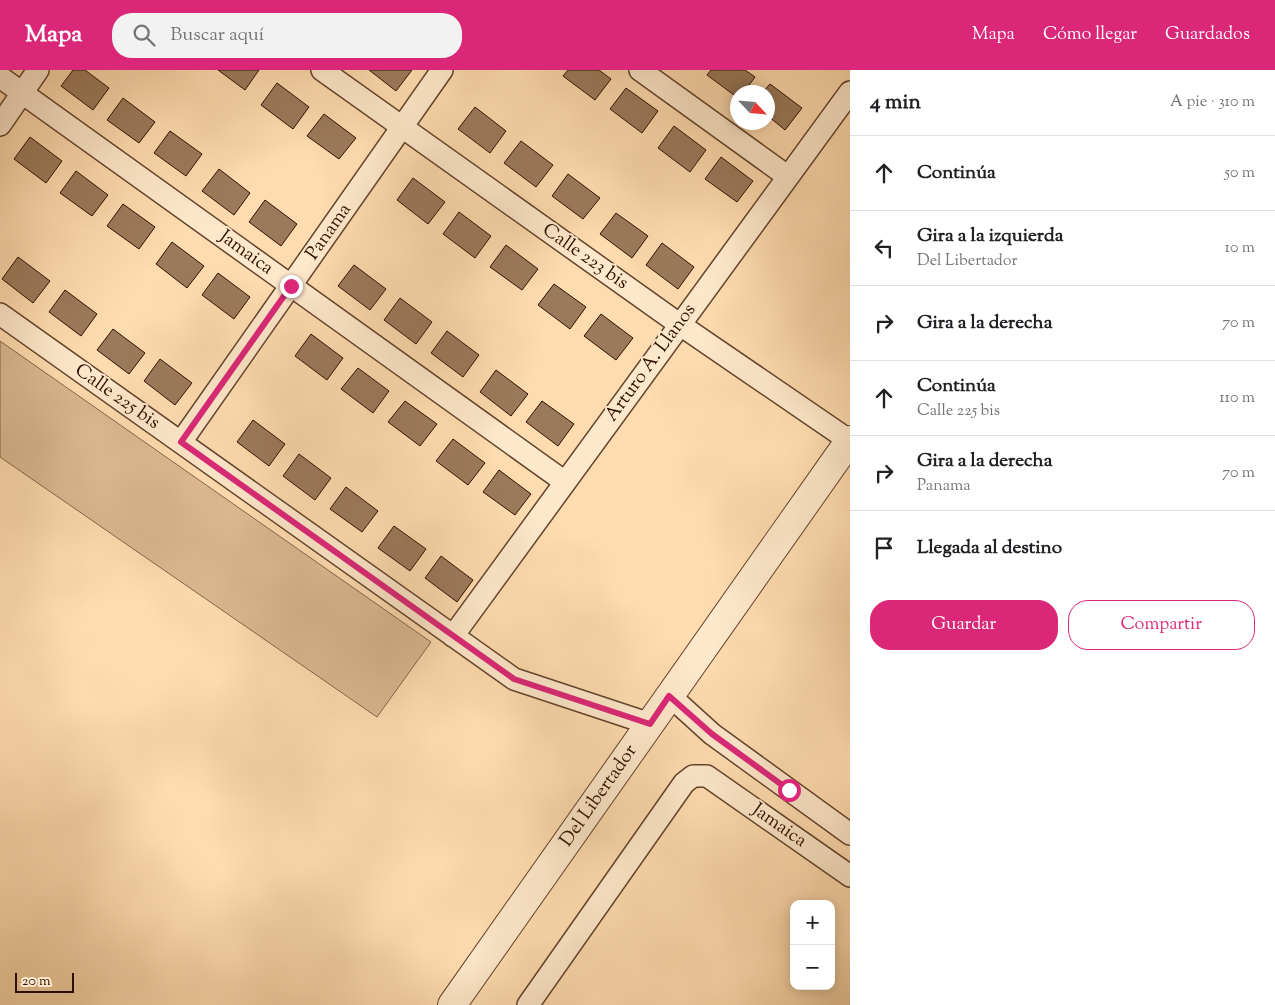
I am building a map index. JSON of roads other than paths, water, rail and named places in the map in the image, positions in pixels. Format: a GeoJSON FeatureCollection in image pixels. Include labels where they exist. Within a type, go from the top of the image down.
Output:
{"type":"FeatureCollection","features":[{"type":"Feature","properties":{"kind":"street"},"geometry":{"type":"LineString","coordinates":[[0,125],[38,70]]}},
{"type":"Feature","properties":{"kind":"street","name":"Calle 223 bis"},"geometry":{"type":"LineString","coordinates":[[322,70],[679,324],[850,440]]}},
{"type":"Feature","properties":{"kind":"street","name":"Panama"},"geometry":{"type":"LineString","coordinates":[[181,442],[442,70]]}},
{"type":"Feature","properties":{"kind":"street"},"geometry":{"type":"LineString","coordinates":[[640,70],[787,176]]}},
{"type":"Feature","properties":{"kind":"street","name":"Jamaica"},"geometry":{"type":"LineString","coordinates":[[0,77],[565,482]]}},
{"type":"Feature","properties":{"kind":"street","name":"Arturo A. Llanos"},"geometry":{"type":"LineString","coordinates":[[453,636],[850,92]]}},
{"type":"Feature","properties":{"kind":"street","name":"Calle 225 bis"},"geometry":{"type":"LineString","coordinates":[[0,314],[514,679],[650,724]]}},
{"type":"Feature","properties":{"kind":"street","name":"Del Libertador"},"geometry":{"type":"LineString","coordinates":[[452,1005],[850,440]]}},
{"type":"Feature","properties":{"kind":"street"},"geometry":{"type":"LineString","coordinates":[[669,696],[712,734],[850,834]]}},
{"type":"Feature","properties":{"kind":"street","name":"Jamaica"},"geometry":{"type":"LineString","coordinates":[[528,1005],[684,783],[693,776],[707,776],[850,876]]}}]}
